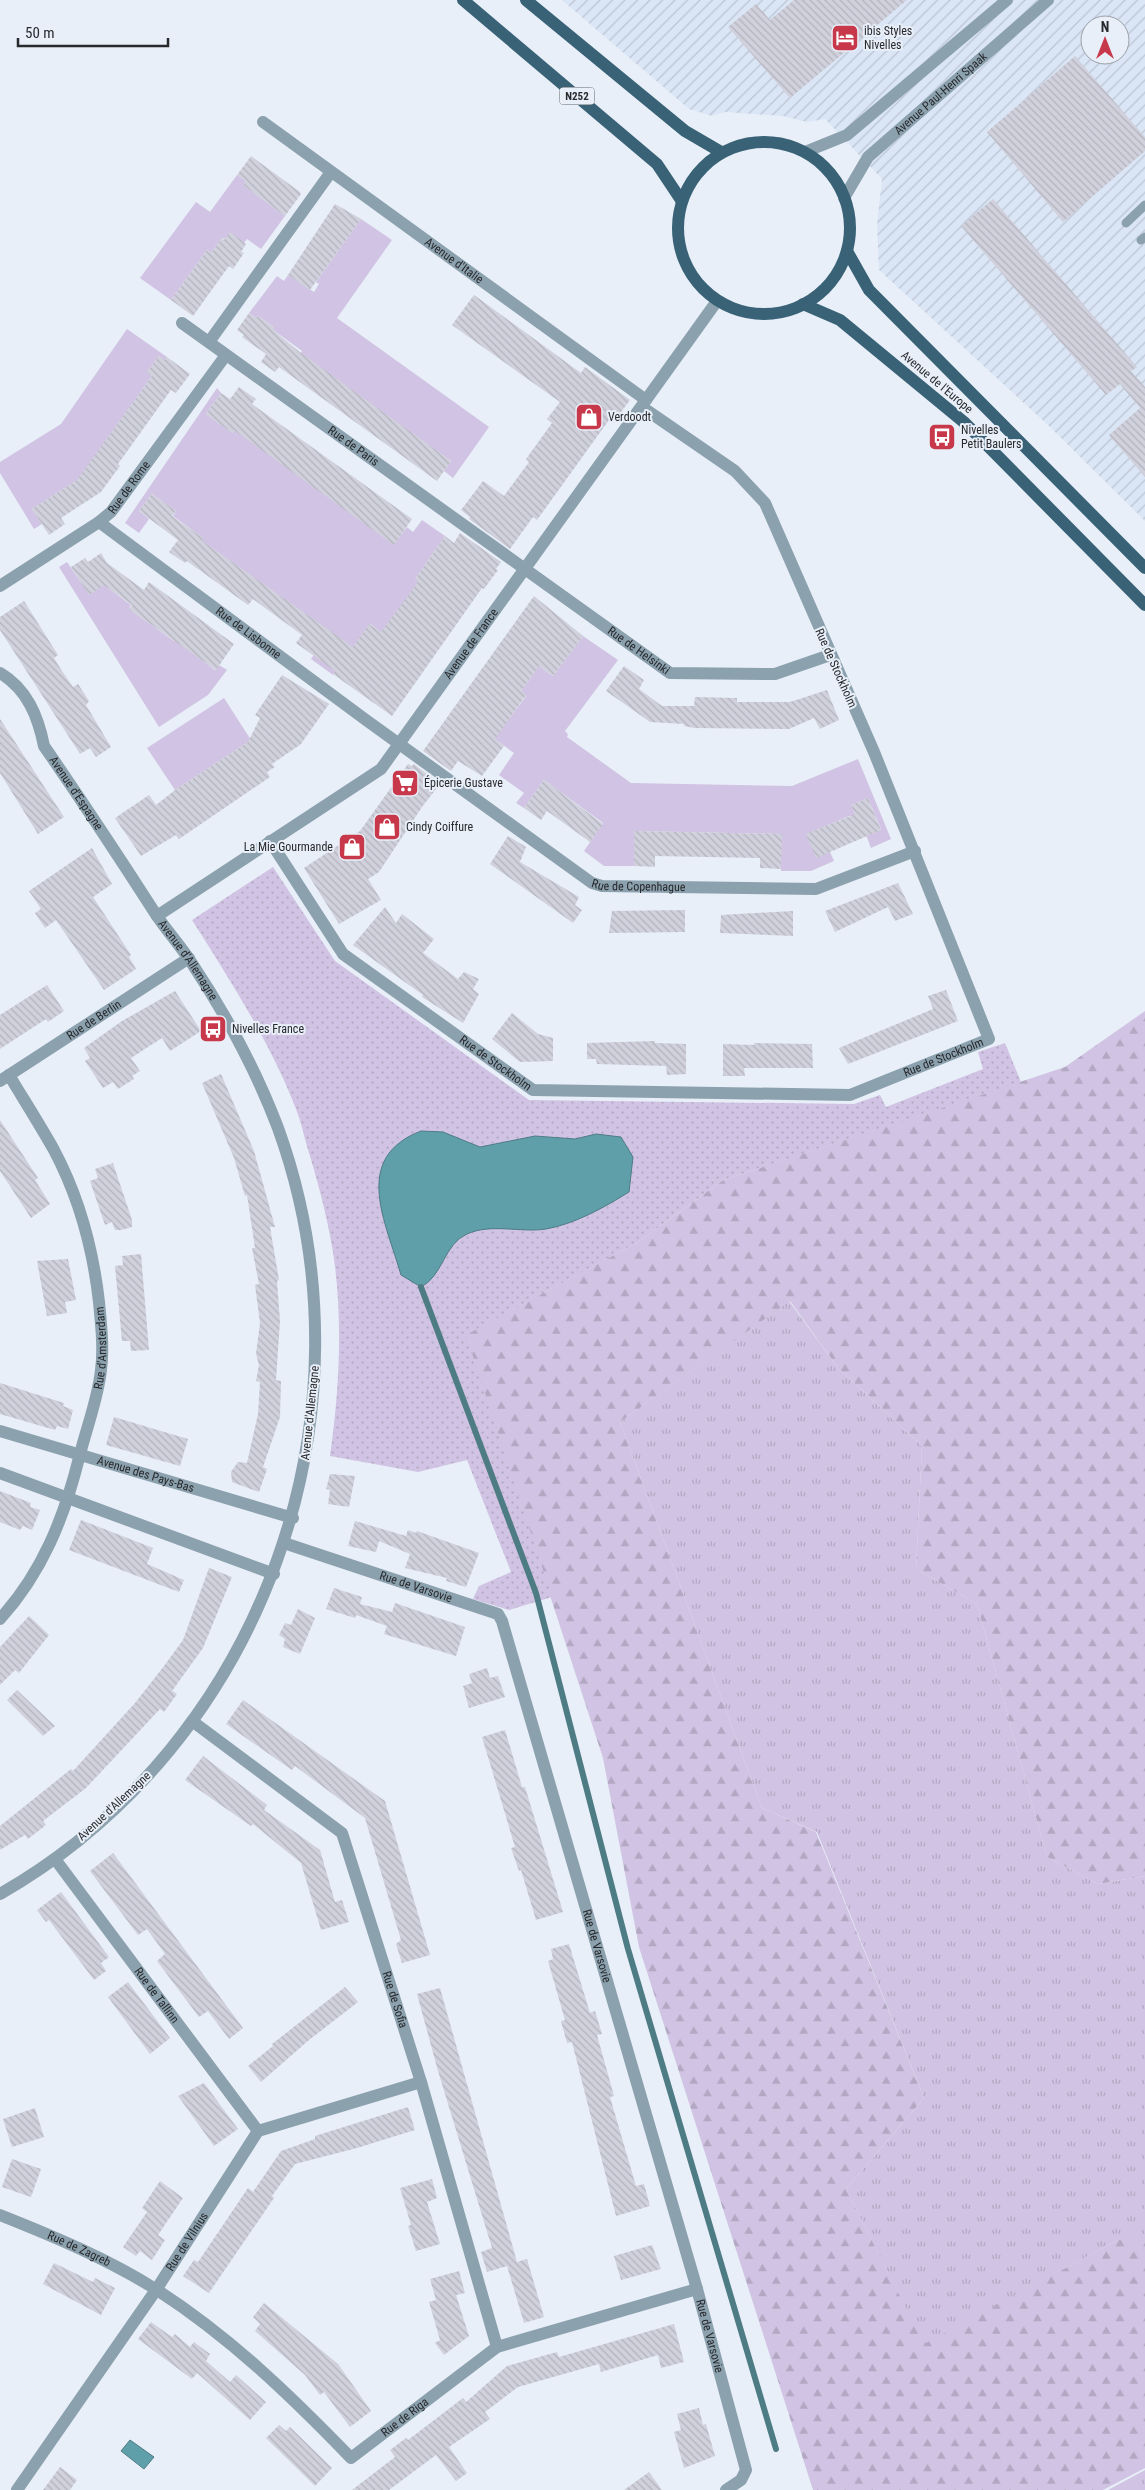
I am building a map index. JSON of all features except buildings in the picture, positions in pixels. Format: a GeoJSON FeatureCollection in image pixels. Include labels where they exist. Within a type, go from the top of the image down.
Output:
{"type":"FeatureCollection","features":[{"type":"Feature","properties":{"kind":"main road","name":"N252"},"geometry":{"type":"LineString","coordinates":[[463,0],[657,164],[681,200]]}},
{"type":"Feature","properties":{"kind":"main road"},"geometry":{"type":"LineString","coordinates":[[526,0],[685,131],[721,152]]}},
{"type":"Feature","properties":{"kind":"main road"},"geometry":{"type":"LineString","coordinates":[[767,142],[790,146],[805,152],[831,175],[844,198],[850,224],[847,251],[837,272],[823,291],[803,304],[774,314],[743,312],[717,301],[689,272],[677,237],[681,200],[697,172],[721,152],[743,144],[767,142]]}},
{"type":"Feature","properties":{"kind":"main road","name":"Avenue de l'Europe"},"geometry":{"type":"LineString","coordinates":[[847,251],[869,290],[1145,568]]}},
{"type":"Feature","properties":{"kind":"main road","name":"Avenue de l'Europe"},"geometry":{"type":"LineString","coordinates":[[803,304],[840,320],[965,422],[1145,605]]}},
{"type":"Feature","properties":{"kind":"street"},"geometry":{"type":"LineString","coordinates":[[805,152],[846,135],[1007,0]]}},
{"type":"Feature","properties":{"kind":"street","name":"Avenue Paul-Henri Spaak"},"geometry":{"type":"LineString","coordinates":[[844,198],[868,157],[1048,0]]}},
{"type":"Feature","properties":{"kind":"street","name":"Avenue d'Italie"},"geometry":{"type":"LineString","coordinates":[[263,122],[644,403]]}},
{"type":"Feature","properties":{"kind":"street"},"geometry":{"type":"LineString","coordinates":[[209,342],[331,172]]}},
{"type":"Feature","properties":{"kind":"street","name":"Avenue de France"},"geometry":{"type":"LineString","coordinates":[[157,916],[381,769],[717,301]]}},
{"type":"Feature","properties":{"kind":"street","name":"Rue de Paris"},"geometry":{"type":"LineString","coordinates":[[182,323],[524,570]]}},
{"type":"Feature","properties":{"kind":"street","name":"Rue de Rome"},"geometry":{"type":"LineString","coordinates":[[0,586],[99,522],[110,512],[226,355]]}},
{"type":"Feature","properties":{"kind":"street","name":"Rue de Stockholm"},"geometry":{"type":"LineString","coordinates":[[270,841],[343,954],[533,1090],[850,1095],[989,1038],[915,851],[765,503],[735,471],[644,403]]}},
{"type":"Feature","properties":{"kind":"street","name":"Rue de Lisbonne"},"geometry":{"type":"LineString","coordinates":[[99,522],[399,744]]}},
{"type":"Feature","properties":{"kind":"street","name":"Rue de Helsinki"},"geometry":{"type":"LineString","coordinates":[[524,570],[670,673],[775,674],[830,655]]}},
{"type":"Feature","properties":{"kind":"street","name":"Avenue d'Espagne"},"geometry":{"type":"LineString","coordinates":[[0,673],[15,682],[38,718],[44,746],[157,916]]}},
{"type":"Feature","properties":{"kind":"street","name":"Rue de Copenhague"},"geometry":{"type":"LineString","coordinates":[[399,744],[592,883],[602,886],[816,889],[915,851]]}},
{"type":"Feature","properties":{"kind":"street","name":"Avenue d'Allemagne"},"geometry":{"type":"LineString","coordinates":[[0,1894],[55,1858],[101,1821],[142,1782],[192,1721],[222,1676],[249,1627],[274,1574],[293,1518],[308,1450],[316,1361],[314,1286],[306,1234],[294,1179],[256,1076],[212,995],[189,958],[157,916]]}},
{"type":"Feature","properties":{"kind":"street","name":"Rue de Berlin"},"geometry":{"type":"LineString","coordinates":[[4,1078],[189,958]]}},
{"type":"Feature","properties":{"kind":"street","name":"Rue d'Amsterdam"},"geometry":{"type":"LineString","coordinates":[[0,1619],[15,1603],[48,1551],[69,1498],[101,1370],[102,1325],[95,1265],[72,1189],[54,1150],[4,1078]]}},
{"type":"Feature","properties":{"kind":"street","name":"Avenue des Pays-Bas"},"geometry":{"type":"LineString","coordinates":[[0,1432],[293,1518]]}},
{"type":"Feature","properties":{"kind":"street"},"geometry":{"type":"LineString","coordinates":[[0,1472],[274,1574]]}},
{"type":"Feature","properties":{"kind":"street","name":"Rue de Varsovie"},"geometry":{"type":"LineString","coordinates":[[284,1543],[498,1614],[502,1621],[697,2290],[746,2470],[741,2480],[726,2490]]}},
{"type":"Feature","properties":{"kind":"street","name":"Rue de Sofia"},"geometry":{"type":"LineString","coordinates":[[192,1721],[342,1833],[421,2082],[497,2347]]}},
{"type":"Feature","properties":{"kind":"street","name":"Rue de Tallinn"},"geometry":{"type":"LineString","coordinates":[[55,1858],[258,2131]]}},
{"type":"Feature","properties":{"kind":"street"},"geometry":{"type":"LineString","coordinates":[[258,2131],[421,2082]]}},
{"type":"Feature","properties":{"kind":"street","name":"Rue de Vilnius"},"geometry":{"type":"LineString","coordinates":[[16,2490],[156,2290],[258,2131]]}},
{"type":"Feature","properties":{"kind":"street","name":"Rue de Zagreb"},"geometry":{"type":"LineString","coordinates":[[0,2215],[83,2251],[156,2290]]}},
{"type":"Feature","properties":{"kind":"street","name":"Rue de Riga"},"geometry":{"type":"LineString","coordinates":[[156,2290],[229,2341],[281,2387],[351,2458],[497,2347],[697,2290]]}},
{"type":"Feature","properties":{"kind":"lane"},"geometry":{"type":"LineString","coordinates":[[1126,223],[1145,205]]}},
{"type":"Feature","properties":{"kind":"shaded area"},"geometry":{"type":"Polygon","coordinates":[[[562,0],[1145,0],[1145,521],[1049,426],[879,270],[877,225],[882,179],[825,119],[807,122],[783,116],[725,112],[712,116],[689,109],[562,0]]]}},
{"type":"Feature","properties":{"kind":"green space"},"geometry":{"type":"Polygon","coordinates":[[[237,175],[246,181],[243,185],[285,216],[261,249],[247,239],[244,243],[222,238],[211,253],[207,250],[171,300],[140,278],[196,202],[210,212],[237,175]]]}},
{"type":"Feature","properties":{"kind":"green space"},"geometry":{"type":"Polygon","coordinates":[[[361,219],[392,240],[337,318],[489,427],[453,478],[444,471],[451,461],[300,354],[302,351],[273,330],[274,327],[258,316],[256,318],[249,313],[277,276],[284,281],[288,275],[314,292],[319,284],[316,282],[361,219]]]}},
{"type":"Feature","properties":{"kind":"green space"},"geometry":{"type":"Polygon","coordinates":[[[127,329],[167,357],[165,360],[159,356],[147,372],[152,376],[84,471],[85,475],[32,509],[42,524],[34,529],[0,473],[0,462],[61,424],[127,329]]]}},
{"type":"Feature","properties":{"kind":"green space"},"geometry":{"type":"Polygon","coordinates":[[[217,388],[221,393],[206,414],[232,433],[238,426],[394,544],[407,527],[413,532],[422,520],[445,536],[415,579],[420,583],[393,630],[372,637],[378,630],[370,624],[333,675],[311,659],[331,632],[209,546],[192,554],[203,538],[173,516],[176,511],[152,494],[139,511],[149,519],[139,533],[125,523],[217,388]]]}},
{"type":"Feature","properties":{"kind":"green space"},"geometry":{"type":"Polygon","coordinates":[[[67,562],[89,594],[108,582],[108,588],[131,605],[129,609],[174,641],[177,637],[194,654],[215,670],[219,665],[227,670],[208,695],[159,727],[59,567],[67,562]]]}},
{"type":"Feature","properties":{"kind":"green space"},"geometry":{"type":"Polygon","coordinates":[[[583,636],[618,660],[565,731],[568,734],[567,737],[631,783],[792,786],[858,759],[891,839],[871,848],[866,835],[881,829],[868,798],[851,805],[857,818],[849,816],[807,834],[830,852],[834,861],[811,871],[781,871],[781,834],[635,831],[634,866],[604,866],[584,851],[603,823],[544,780],[524,808],[516,803],[524,793],[499,775],[514,753],[485,732],[509,719],[526,696],[521,691],[534,673],[533,662],[553,676],[583,636]]]}},
{"type":"Feature","properties":{"kind":"green space"},"geometry":{"type":"Polygon","coordinates":[[[224,698],[251,740],[175,790],[147,748],[224,698]]]}},
{"type":"Feature","properties":{"kind":"green space"},"geometry":{"type":"Polygon","coordinates":[[[273,867],[335,961],[529,1100],[854,1104],[880,1095],[886,1107],[983,1069],[978,1052],[1005,1043],[1021,1082],[723,1180],[638,1242],[466,1335],[552,1597],[509,1610],[473,1599],[479,1586],[511,1572],[467,1460],[418,1472],[330,1456],[338,1383],[339,1333],[334,1259],[321,1194],[300,1121],[286,1084],[262,1036],[221,965],[192,920],[273,867]]]}},
{"type":"Feature","properties":{"kind":"green space"},"geometry":{"type":"Polygon","coordinates":[[[1145,1011],[1145,1876],[1098,1884],[1047,1857],[977,1604],[916,1569],[922,1446],[838,1368],[790,1301],[620,1422],[762,1808],[816,1832],[924,2098],[846,2189],[924,2344],[1118,2240],[1145,2240],[1145,2468],[1103,2490],[813,2490],[639,1947],[603,1758],[465,1335],[638,1242],[723,1180],[1065,1067],[1145,1011]]]}},
{"type":"Feature","properties":{"kind":"green space"},"geometry":{"type":"Polygon","coordinates":[[[789,1301],[838,1368],[922,1446],[916,1569],[977,1604],[1047,1857],[1098,1884],[1145,1876],[1145,2240],[1118,2240],[924,2345],[846,2189],[924,2098],[817,1832],[762,1808],[620,1422],[789,1301]]]}},
{"type":"Feature","properties":{"kind":"green space"},"geometry":{"type":"Polygon","coordinates":[[[1145,2470],[1145,2490],[1108,2490],[1145,2470]]]}},
{"type":"Feature","properties":{"kind":"water"},"geometry":{"type":"Polygon","coordinates":[[[421,1131],[443,1132],[480,1147],[535,1136],[575,1139],[596,1134],[621,1137],[633,1157],[629,1192],[589,1214],[557,1227],[536,1230],[486,1229],[467,1234],[453,1245],[434,1275],[421,1287],[401,1275],[382,1213],[379,1193],[380,1174],[386,1157],[399,1143],[421,1131]]]}},
{"type":"Feature","properties":{"kind":"water"},"geometry":{"type":"Polygon","coordinates":[[[130,2440],[154,2457],[144,2469],[121,2451],[130,2440]]]}},
{"type":"Feature","properties":{"kind":"waterway"},"geometry":{"type":"LineString","coordinates":[[421,1287],[536,1593],[628,1949],[776,2449]]}},
{"type":"Feature","properties":{"kind":"place","name":"ibis Styles Nivelles"},"geometry":{"type":"Point","coordinates":[845,38]}},
{"type":"Feature","properties":{"kind":"place","name":"Verdoodt"},"geometry":{"type":"Point","coordinates":[589,417]}},
{"type":"Feature","properties":{"kind":"place","name":"Nivelles Petit Baulers"},"geometry":{"type":"Point","coordinates":[942,437]}},
{"type":"Feature","properties":{"kind":"place","name":"Épicerie Gustave"},"geometry":{"type":"Point","coordinates":[405,783]}},
{"type":"Feature","properties":{"kind":"place","name":"Cindy Coiffure"},"geometry":{"type":"Point","coordinates":[387,827]}},
{"type":"Feature","properties":{"kind":"place","name":"La Mie Gourmande"},"geometry":{"type":"Point","coordinates":[352,847]}},
{"type":"Feature","properties":{"kind":"place","name":"Nivelles France"},"geometry":{"type":"Point","coordinates":[213,1029]}}]}
